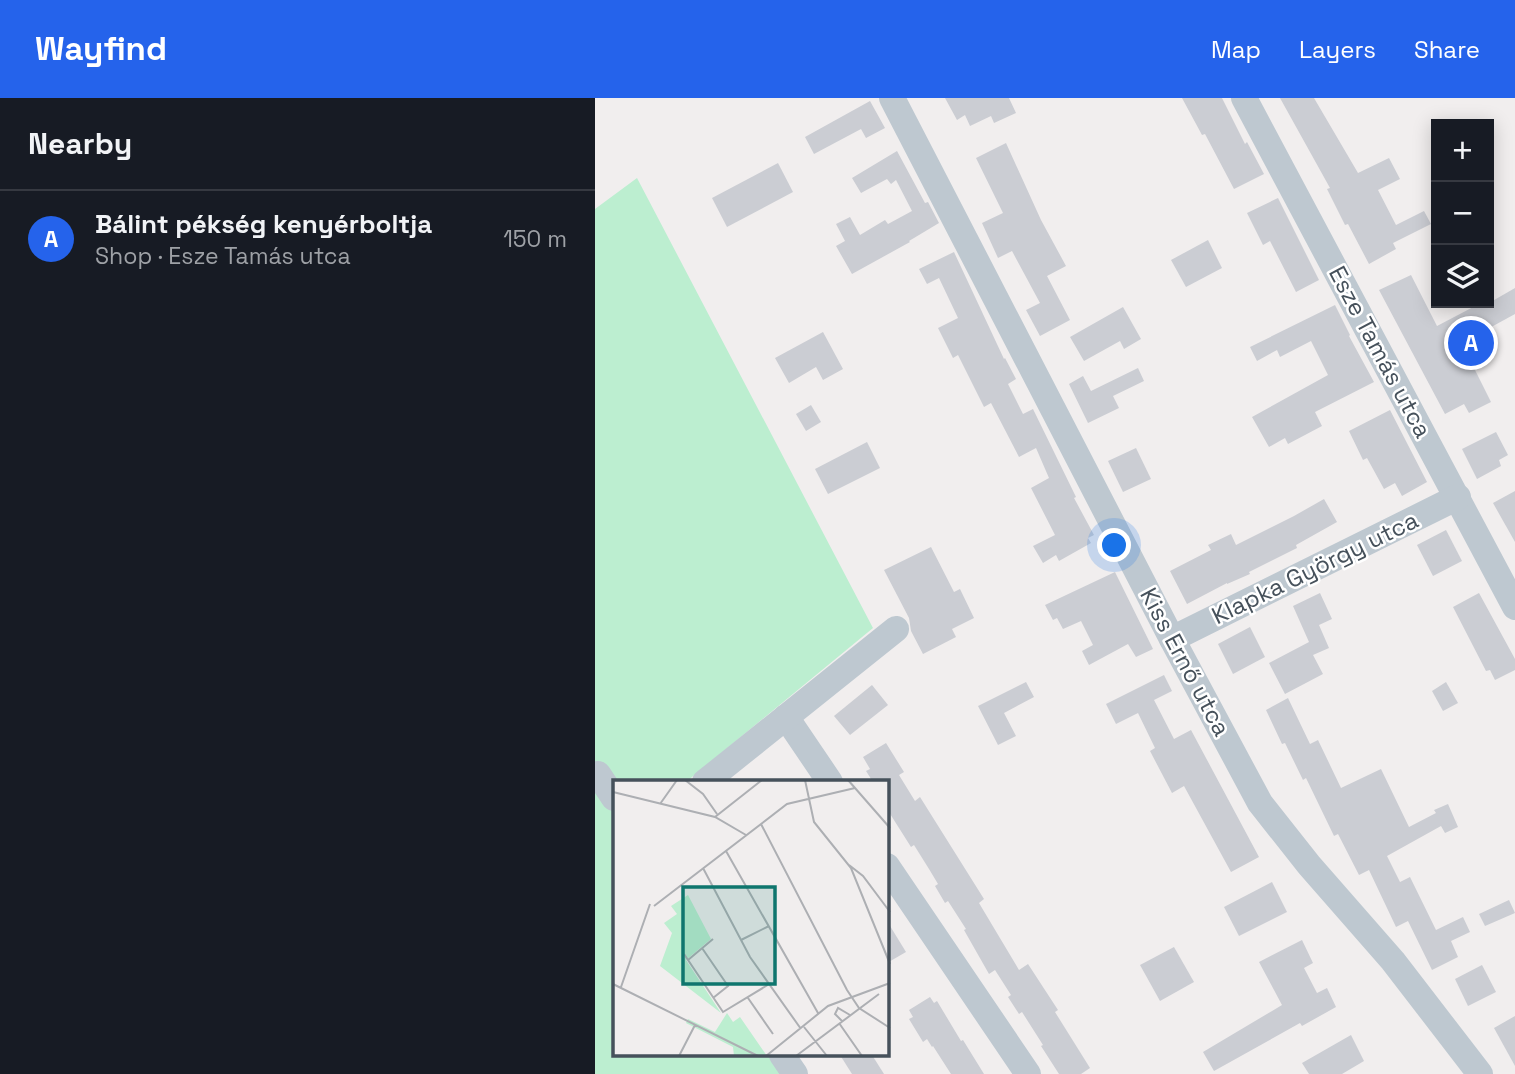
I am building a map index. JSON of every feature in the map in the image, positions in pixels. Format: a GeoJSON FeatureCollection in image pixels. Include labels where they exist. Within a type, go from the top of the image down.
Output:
{"type":"FeatureCollection","features":[{"type":"Feature","properties":{"kind":"street","name":"Kiss Ernő utca"},"geometry":{"type":"LineString","coordinates":[[892,98],[1172,639],[1260,803],[1309,865],[1393,961],[1480,1074]]}},
{"type":"Feature","properties":{"kind":"street","name":"Esze Tamás utca"},"geometry":{"type":"LineString","coordinates":[[1244,98],[1515,607]]}},
{"type":"Feature","properties":{"kind":"street","name":"Klapka György utca"},"geometry":{"type":"LineString","coordinates":[[1172,639],[1458,497]]}},
{"type":"Feature","properties":{"kind":"street"},"geometry":{"type":"LineString","coordinates":[[707,780],[896,629]]}},
{"type":"Feature","properties":{"kind":"street"},"geometry":{"type":"LineString","coordinates":[[786,716],[829,780]]}},
{"type":"Feature","properties":{"kind":"street"},"geometry":{"type":"LineString","coordinates":[[598,774],[613,796]]}},
{"type":"Feature","properties":{"kind":"street"},"geometry":{"type":"LineString","coordinates":[[889,869],[1028,1074]]}},
{"type":"Feature","properties":{"kind":"street"},"geometry":{"type":"LineString","coordinates":[[783,1056],[795,1074]]}},
{"type":"Feature","properties":{"kind":"green space"},"geometry":{"type":"Polygon","coordinates":[[[637,178],[873,628],[688,780],[613,780],[613,1056],[769,1056],[780,1074],[595,1074],[595,209],[637,178]]]}},
{"type":"Feature","properties":{"kind":"building"},"geometry":{"type":"Polygon","coordinates":[[[945,98],[1009,98],[1016,113],[994,123],[991,116],[970,126],[965,115],[957,120],[945,98]]]}},
{"type":"Feature","properties":{"kind":"building"},"geometry":{"type":"Polygon","coordinates":[[[1182,98],[1222,98],[1245,144],[1247,142],[1264,174],[1234,189],[1205,134],[1202,135],[1182,98]]]}},
{"type":"Feature","properties":{"kind":"building"},"geometry":{"type":"Polygon","coordinates":[[[1280,98],[1314,98],[1358,173],[1389,158],[1400,179],[1378,190],[1396,225],[1424,211],[1431,224],[1393,243],[1396,249],[1369,264],[1348,224],[1345,225],[1327,189],[1330,188],[1280,98]]]}},
{"type":"Feature","properties":{"kind":"building"},"geometry":{"type":"Polygon","coordinates":[[[870,101],[885,128],[866,138],[861,129],[814,154],[805,137],[870,101]]]}},
{"type":"Feature","properties":{"kind":"building"},"geometry":{"type":"Polygon","coordinates":[[[1006,143],[1041,220],[1066,266],[1047,276],[1070,320],[1040,336],[1026,310],[1040,303],[1012,251],[998,258],[982,223],[1003,213],[976,158],[1006,143]]]}},
{"type":"Feature","properties":{"kind":"building"},"geometry":{"type":"Polygon","coordinates":[[[897,151],[939,223],[852,274],[836,246],[845,241],[836,224],[850,217],[860,235],[885,220],[888,224],[912,211],[896,180],[891,184],[887,179],[861,193],[852,178],[897,151]]]}},
{"type":"Feature","properties":{"kind":"building"},"geometry":{"type":"Polygon","coordinates":[[[778,163],[793,192],[727,227],[712,198],[778,163]]]}},
{"type":"Feature","properties":{"kind":"building"},"geometry":{"type":"Polygon","coordinates":[[[1278,198],[1319,280],[1296,292],[1270,241],[1263,245],[1247,213],[1278,198]]]}},
{"type":"Feature","properties":{"kind":"building"},"geometry":{"type":"Polygon","coordinates":[[[1208,240],[1222,268],[1186,287],[1171,260],[1208,240]]]}},
{"type":"Feature","properties":{"kind":"building"},"geometry":{"type":"Polygon","coordinates":[[[954,252],[1016,379],[1008,384],[1023,414],[1033,409],[1094,535],[1088,538],[1091,543],[1059,561],[1056,555],[1043,563],[1033,546],[1055,535],[1031,488],[1049,478],[1036,448],[1019,457],[991,403],[984,407],[958,355],[953,358],[938,328],[958,318],[939,278],[927,284],[919,269],[954,252]]]}},
{"type":"Feature","properties":{"kind":"building"},"geometry":{"type":"Polygon","coordinates":[[[1411,275],[1437,326],[1471,308],[1494,308],[1494,300],[1515,288],[1515,314],[1484,331],[1492,345],[1469,358],[1491,402],[1469,413],[1464,404],[1445,414],[1379,290],[1411,275]]]}},
{"type":"Feature","properties":{"kind":"building"},"geometry":{"type":"Polygon","coordinates":[[[1335,305],[1374,382],[1315,412],[1322,426],[1288,444],[1285,438],[1269,447],[1252,417],[1328,375],[1311,341],[1280,357],[1277,350],[1257,361],[1250,347],[1335,305]]]}},
{"type":"Feature","properties":{"kind":"building"},"geometry":{"type":"Polygon","coordinates":[[[1123,307],[1141,339],[1124,349],[1120,341],[1084,361],[1070,337],[1123,307]]]}},
{"type":"Feature","properties":{"kind":"building"},"geometry":{"type":"Polygon","coordinates":[[[823,332],[843,369],[823,380],[816,367],[789,383],[775,358],[823,332]]]}},
{"type":"Feature","properties":{"kind":"building"},"geometry":{"type":"Polygon","coordinates":[[[1138,368],[1144,381],[1113,396],[1119,408],[1088,423],[1069,384],[1083,376],[1091,391],[1138,368]]]}},
{"type":"Feature","properties":{"kind":"building"},"geometry":{"type":"Polygon","coordinates":[[[811,405],[821,422],[806,431],[796,414],[811,405]]]}},
{"type":"Feature","properties":{"kind":"building"},"geometry":{"type":"Polygon","coordinates":[[[1390,410],[1427,482],[1402,496],[1395,483],[1384,489],[1367,458],[1363,460],[1349,431],[1390,410]]]}},
{"type":"Feature","properties":{"kind":"building"},"geometry":{"type":"Polygon","coordinates":[[[1496,432],[1508,455],[1499,460],[1501,466],[1477,479],[1462,449],[1496,432]]]}},
{"type":"Feature","properties":{"kind":"building"},"geometry":{"type":"Polygon","coordinates":[[[867,442],[880,468],[828,494],[815,469],[867,442]]]}},
{"type":"Feature","properties":{"kind":"building"},"geometry":{"type":"Polygon","coordinates":[[[1136,448],[1151,479],[1123,492],[1108,461],[1136,448]]]}},
{"type":"Feature","properties":{"kind":"building"},"geometry":{"type":"Polygon","coordinates":[[[1515,491],[1515,542],[1493,503],[1515,491]]]}},
{"type":"Feature","properties":{"kind":"building"},"geometry":{"type":"Polygon","coordinates":[[[1324,499],[1337,522],[1296,545],[1297,548],[1249,572],[1250,574],[1187,604],[1170,571],[1211,550],[1208,545],[1231,534],[1236,545],[1324,499]]]}},
{"type":"Feature","properties":{"kind":"building"},"geometry":{"type":"Polygon","coordinates":[[[1446,530],[1462,561],[1433,576],[1417,545],[1446,530]]]}},
{"type":"Feature","properties":{"kind":"building"},"geometry":{"type":"Polygon","coordinates":[[[931,547],[954,592],[960,589],[974,618],[952,629],[956,637],[923,654],[911,631],[909,618],[884,570],[931,547]]]}},
{"type":"Feature","properties":{"kind":"building"},"geometry":{"type":"Polygon","coordinates":[[[1115,572],[1153,649],[1136,657],[1128,644],[1089,665],[1082,651],[1093,645],[1081,621],[1063,629],[1057,618],[1053,620],[1045,605],[1115,572]]]}},
{"type":"Feature","properties":{"kind":"building"},"geometry":{"type":"Polygon","coordinates":[[[1320,593],[1332,619],[1319,625],[1329,648],[1313,655],[1323,674],[1285,694],[1269,663],[1309,642],[1293,606],[1320,593]]]}},
{"type":"Feature","properties":{"kind":"building"},"geometry":{"type":"Polygon","coordinates":[[[1479,593],[1515,659],[1515,670],[1495,680],[1490,670],[1486,671],[1453,607],[1479,593]]]}},
{"type":"Feature","properties":{"kind":"building"},"geometry":{"type":"Polygon","coordinates":[[[1250,627],[1265,657],[1233,674],[1218,644],[1250,627]]]}},
{"type":"Feature","properties":{"kind":"building"},"geometry":{"type":"Polygon","coordinates":[[[1164,675],[1172,691],[1154,700],[1174,739],[1191,730],[1259,857],[1231,872],[1184,786],[1172,793],[1150,751],[1155,748],[1138,713],[1116,724],[1106,704],[1164,675]]]}},
{"type":"Feature","properties":{"kind":"building"},"geometry":{"type":"Polygon","coordinates":[[[1026,682],[1034,697],[1004,713],[1016,736],[998,745],[978,706],[1026,682]]]}},
{"type":"Feature","properties":{"kind":"building"},"geometry":{"type":"Polygon","coordinates":[[[1446,682],[1458,703],[1443,711],[1432,691],[1446,682]]]}},
{"type":"Feature","properties":{"kind":"building"},"geometry":{"type":"Polygon","coordinates":[[[872,685],[888,705],[850,735],[834,716],[872,685]]]}},
{"type":"Feature","properties":{"kind":"building"},"geometry":{"type":"Polygon","coordinates":[[[1288,698],[1310,744],[1318,740],[1341,788],[1381,769],[1409,827],[1448,804],[1458,827],[1445,833],[1441,826],[1387,856],[1400,882],[1410,877],[1436,930],[1463,917],[1470,932],[1451,941],[1458,957],[1432,970],[1408,921],[1396,927],[1369,870],[1359,875],[1338,834],[1334,836],[1306,778],[1303,780],[1285,743],[1282,744],[1266,710],[1288,698]]]}},
{"type":"Feature","properties":{"kind":"building"},"geometry":{"type":"Polygon","coordinates":[[[886,743],[904,772],[899,775],[915,801],[920,797],[984,899],[979,903],[1019,970],[1028,964],[1058,1010],[1055,1012],[1090,1068],[1081,1074],[1059,1074],[1022,1012],[1019,1014],[1008,997],[1011,995],[995,970],[989,974],[964,930],[966,929],[935,886],[938,884],[929,869],[889,812],[889,780],[872,780],[866,771],[870,769],[863,757],[886,743]]]}},
{"type":"Feature","properties":{"kind":"building"},"geometry":{"type":"Polygon","coordinates":[[[1272,882],[1287,912],[1239,936],[1224,907],[1272,882]]]}},
{"type":"Feature","properties":{"kind":"building"},"geometry":{"type":"Polygon","coordinates":[[[1509,900],[1515,913],[1485,926],[1479,914],[1509,900]]]}},
{"type":"Feature","properties":{"kind":"building"},"geometry":{"type":"Polygon","coordinates":[[[889,924],[906,952],[889,962],[889,924]]]}},
{"type":"Feature","properties":{"kind":"building"},"geometry":{"type":"Polygon","coordinates":[[[1302,940],[1313,963],[1304,968],[1317,993],[1327,988],[1336,1007],[1302,1026],[1300,1023],[1214,1071],[1203,1052],[1282,1005],[1259,962],[1302,940]]]}},
{"type":"Feature","properties":{"kind":"building"},"geometry":{"type":"Polygon","coordinates":[[[1174,947],[1194,982],[1160,1001],[1140,965],[1174,947]]]}},
{"type":"Feature","properties":{"kind":"building"},"geometry":{"type":"Polygon","coordinates":[[[1482,965],[1496,992],[1468,1006],[1455,979],[1482,965]]]}},
{"type":"Feature","properties":{"kind":"building"},"geometry":{"type":"Polygon","coordinates":[[[930,997],[934,1003],[937,1001],[984,1074],[951,1074],[927,1039],[923,1042],[909,1019],[913,1017],[909,1010],[930,997]]]}},
{"type":"Feature","properties":{"kind":"building"},"geometry":{"type":"Polygon","coordinates":[[[1515,1016],[1515,1066],[1494,1028],[1515,1016]]]}},
{"type":"Feature","properties":{"kind":"building"},"geometry":{"type":"Polygon","coordinates":[[[1351,1035],[1364,1061],[1342,1074],[1309,1074],[1302,1063],[1351,1035]]]}},
{"type":"Feature","properties":{"kind":"building"},"geometry":{"type":"Polygon","coordinates":[[[841,1056],[873,1056],[884,1074],[852,1074],[841,1056]]]}},
{"type":"Feature","properties":{"kind":"place","name":"Bálint pékség kenyérboltja"},"geometry":{"type":"Point","coordinates":[1471,343]}}]}
